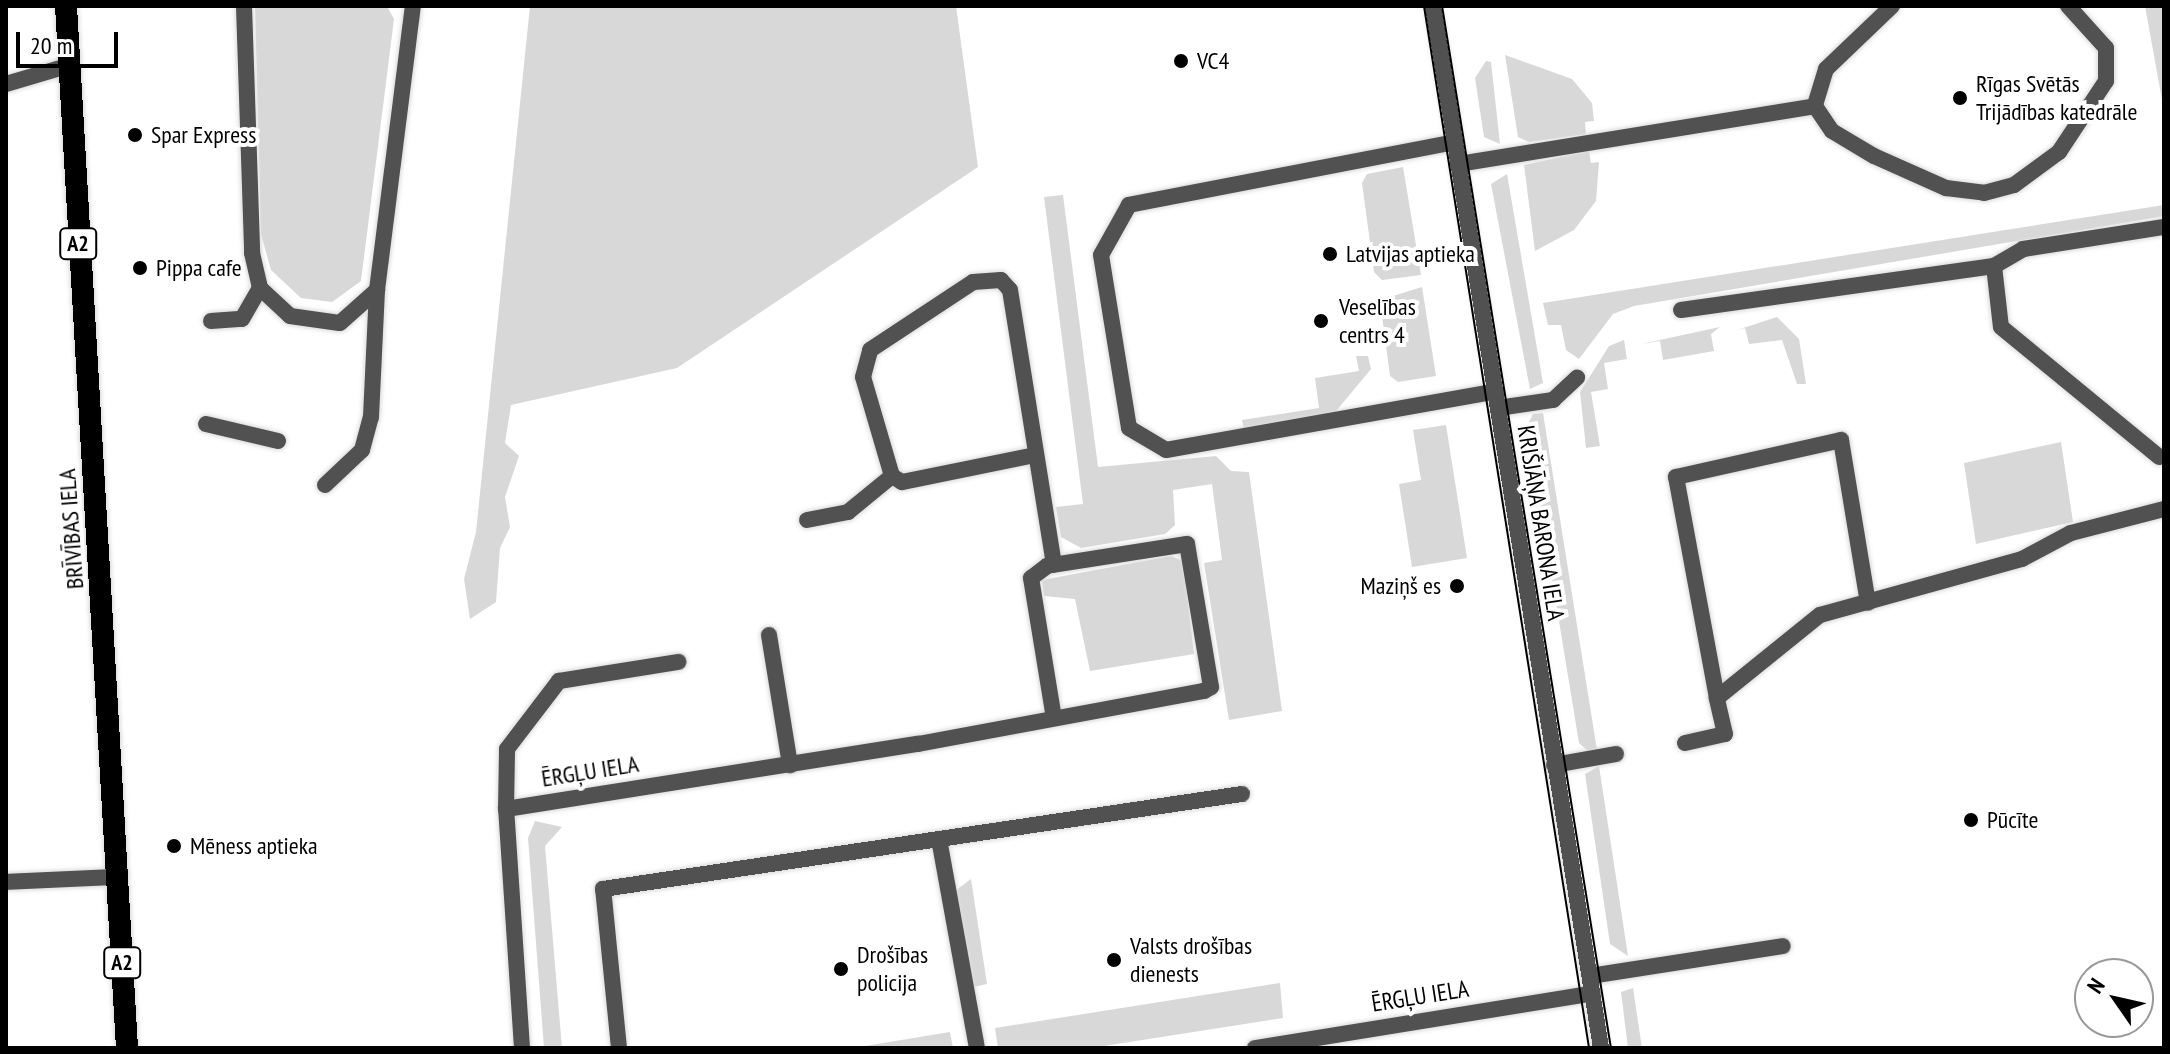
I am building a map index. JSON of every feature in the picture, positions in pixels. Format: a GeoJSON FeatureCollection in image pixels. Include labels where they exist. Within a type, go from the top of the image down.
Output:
{"type":"FeatureCollection","features":[{"type":"Feature","properties":{"kind":"highway","name":"BRĪVĪBAS IELA"},"geometry":{"type":"LineString","coordinates":[[66,6],[67,66],[127,1048]]}},
{"type":"Feature","properties":{"kind":"street"},"geometry":{"type":"LineString","coordinates":[[244,6],[252,253],[260,288],[290,316],[340,323],[377,290]]}},
{"type":"Feature","properties":{"kind":"street"},"geometry":{"type":"LineString","coordinates":[[325,485],[362,450],[371,417],[377,290],[413,6]]}},
{"type":"Feature","properties":{"kind":"street","name":"KRIŠJĀŅA BARONA IELA"},"geometry":{"type":"LineString","coordinates":[[1433,6],[1601,1048]]}},
{"type":"Feature","properties":{"kind":"street"},"geometry":{"type":"LineString","coordinates":[[1815,106],[1826,69],[1892,6]]}},
{"type":"Feature","properties":{"kind":"street"},"geometry":{"type":"LineString","coordinates":[[1815,106],[1841,137],[1946,188],[1984,193],[2014,185],[2059,152],[2106,81],[2106,48],[2068,6]]}},
{"type":"Feature","properties":{"kind":"street"},"geometry":{"type":"LineString","coordinates":[[6,84],[67,66]]}},
{"type":"Feature","properties":{"kind":"street"},"geometry":{"type":"LineString","coordinates":[[1458,164],[1815,106]]}},
{"type":"Feature","properties":{"kind":"street"},"geometry":{"type":"LineString","coordinates":[[1455,142],[1129,205],[1101,255],[1129,428],[1166,450],[1497,400],[1553,400],[1577,378]]}},
{"type":"Feature","properties":{"kind":"street"},"geometry":{"type":"LineString","coordinates":[[1681,310],[1994,266],[2023,249],[2164,227]]}},
{"type":"Feature","properties":{"kind":"street"},"geometry":{"type":"LineString","coordinates":[[1994,266],[2001,327],[2159,457]]}},
{"type":"Feature","properties":{"kind":"street"},"geometry":{"type":"LineString","coordinates":[[1035,455],[902,482],[892,476],[863,362],[870,350],[988,276],[1010,290],[1054,564],[1038,570],[1028,589],[1054,718]]}},
{"type":"Feature","properties":{"kind":"street"},"geometry":{"type":"LineString","coordinates":[[211,321],[242,319],[260,288]]}},
{"type":"Feature","properties":{"kind":"street"},"geometry":{"type":"LineString","coordinates":[[206,424],[278,441]]}},
{"type":"Feature","properties":{"kind":"street"},"geometry":{"type":"LineString","coordinates":[[1685,743],[1725,734],[1676,477],[1841,440],[1868,603]]}},
{"type":"Feature","properties":{"kind":"street"},"geometry":{"type":"LineString","coordinates":[[807,520],[848,512],[892,476]]}},
{"type":"Feature","properties":{"kind":"street"},"geometry":{"type":"LineString","coordinates":[[1717,698],[1820,615],[1868,603],[2164,509]]}},
{"type":"Feature","properties":{"kind":"street","name":"ĒRGĻU IELA"},"geometry":{"type":"LineString","coordinates":[[506,809],[918,744],[1211,687],[1187,544],[1054,564]]}},
{"type":"Feature","properties":{"kind":"street"},"geometry":{"type":"LineString","coordinates":[[769,635],[790,765]]}},
{"type":"Feature","properties":{"kind":"street"},"geometry":{"type":"LineString","coordinates":[[522,1048],[506,809],[507,749],[559,681],[678,662]]}},
{"type":"Feature","properties":{"kind":"street"},"geometry":{"type":"LineString","coordinates":[[1554,765],[1616,754]]}},
{"type":"Feature","properties":{"kind":"street"},"geometry":{"type":"LineString","coordinates":[[619,1048],[603,889],[1242,794]]}},
{"type":"Feature","properties":{"kind":"street"},"geometry":{"type":"LineString","coordinates":[[939,839],[977,1048]]}},
{"type":"Feature","properties":{"kind":"street"},"geometry":{"type":"LineString","coordinates":[[6,882],[117,877]]}},
{"type":"Feature","properties":{"kind":"street","name":"ĒRGĻU IELA"},"geometry":{"type":"LineString","coordinates":[[1255,1048],[1783,946]]}},
{"type":"Feature","properties":{"kind":"shaded area"},"geometry":{"type":"Polygon","coordinates":[[[255,6],[387,6],[394,19],[361,281],[332,302],[301,298],[271,270],[261,234],[255,6]]]}},
{"type":"Feature","properties":{"kind":"shaded area"},"geometry":{"type":"Polygon","coordinates":[[[530,6],[956,6],[978,167],[677,368],[511,405],[505,443],[519,456],[505,497],[510,527],[500,548],[496,602],[470,619],[464,579],[476,532],[530,6]]]}},
{"type":"Feature","properties":{"kind":"shaded area"},"geometry":{"type":"Polygon","coordinates":[[[2145,6],[2164,6],[2164,111],[2145,6]]]}},
{"type":"Feature","properties":{"kind":"shaded area"},"geometry":{"type":"Polygon","coordinates":[[[1505,55],[1572,79],[1592,103],[1594,121],[1585,122],[1586,134],[1529,142],[1518,137],[1505,55]]]}},
{"type":"Feature","properties":{"kind":"shaded area"},"geometry":{"type":"Polygon","coordinates":[[[1486,61],[1491,62],[1500,144],[1484,137],[1475,78],[1486,61]]]}},
{"type":"Feature","properties":{"kind":"shaded area"},"geometry":{"type":"Polygon","coordinates":[[[1589,151],[1591,163],[1599,162],[1596,201],[1574,230],[1535,251],[1524,165],[1589,151]]]}},
{"type":"Feature","properties":{"kind":"shaded area"},"geometry":{"type":"Polygon","coordinates":[[[1403,167],[1421,275],[1382,280],[1374,272],[1362,183],[1367,174],[1403,167]]]}},
{"type":"Feature","properties":{"kind":"shaded area"},"geometry":{"type":"Polygon","coordinates":[[[1507,174],[1543,383],[1530,389],[1491,184],[1507,174]]]}},
{"type":"Feature","properties":{"kind":"shaded area"},"geometry":{"type":"Polygon","coordinates":[[[1063,195],[1098,467],[1216,456],[1231,471],[1249,472],[1282,711],[1229,720],[1204,563],[1222,560],[1212,484],[1173,490],[1175,525],[1165,534],[1081,548],[1061,537],[1056,507],[1083,504],[1044,197],[1063,195]]]}},
{"type":"Feature","properties":{"kind":"shaded area"},"geometry":{"type":"Polygon","coordinates":[[[2164,205],[2164,216],[1634,306],[1613,314],[1579,359],[1566,350],[1561,325],[1548,325],[1543,303],[2164,205]]]}},
{"type":"Feature","properties":{"kind":"shaded area"},"geometry":{"type":"Polygon","coordinates":[[[1422,287],[1436,376],[1398,382],[1390,376],[1380,300],[1422,287]]]}},
{"type":"Feature","properties":{"kind":"shaded area"},"geometry":{"type":"Polygon","coordinates":[[[1777,317],[1799,339],[1806,384],[1797,384],[1782,340],[1749,344],[1745,328],[1737,330],[1777,317]]]}},
{"type":"Feature","properties":{"kind":"shaded area"},"geometry":{"type":"Polygon","coordinates":[[[1720,327],[1711,334],[1714,351],[1663,360],[1660,341],[1641,344],[1720,327]]]}},
{"type":"Feature","properties":{"kind":"shaded area"},"geometry":{"type":"Polygon","coordinates":[[[1624,340],[1627,359],[1604,363],[1608,389],[1591,392],[1600,446],[1586,448],[1580,392],[1609,346],[1624,340]]]}},
{"type":"Feature","properties":{"kind":"shaded area"},"geometry":{"type":"Polygon","coordinates":[[[1356,356],[1368,356],[1371,369],[1332,416],[1244,430],[1242,420],[1319,408],[1315,378],[1359,371],[1356,356]]]}},
{"type":"Feature","properties":{"kind":"shaded area"},"geometry":{"type":"Polygon","coordinates":[[[1543,413],[1597,750],[1588,751],[1579,743],[1527,426],[1533,414],[1543,413]]]}},
{"type":"Feature","properties":{"kind":"shaded area"},"geometry":{"type":"Polygon","coordinates":[[[1446,425],[1467,558],[1412,567],[1399,484],[1421,480],[1413,430],[1446,425]]]}},
{"type":"Feature","properties":{"kind":"shaded area"},"geometry":{"type":"Polygon","coordinates":[[[2061,442],[2073,522],[1976,544],[1964,463],[2061,442]]]}},
{"type":"Feature","properties":{"kind":"shaded area"},"geometry":{"type":"Polygon","coordinates":[[[1171,556],[1183,561],[1194,654],[1090,671],[1075,599],[1044,596],[1042,580],[1171,556]]]}},
{"type":"Feature","properties":{"kind":"shaded area"},"geometry":{"type":"Polygon","coordinates":[[[1599,766],[1628,956],[1610,944],[1585,774],[1599,766]]]}},
{"type":"Feature","properties":{"kind":"shaded area"},"geometry":{"type":"Polygon","coordinates":[[[535,821],[562,827],[545,846],[562,1048],[544,1048],[528,838],[535,821]]]}},
{"type":"Feature","properties":{"kind":"shaded area"},"geometry":{"type":"Polygon","coordinates":[[[971,879],[987,984],[973,987],[955,891],[971,879]]]}},
{"type":"Feature","properties":{"kind":"shaded area"},"geometry":{"type":"Polygon","coordinates":[[[1280,983],[1283,1018],[1091,1048],[998,1048],[995,1028],[1280,983]]]}},
{"type":"Feature","properties":{"kind":"shaded area"},"geometry":{"type":"Polygon","coordinates":[[[1633,988],[1642,1048],[1628,1048],[1621,992],[1633,988]]]}},
{"type":"Feature","properties":{"kind":"shaded area"},"geometry":{"type":"Polygon","coordinates":[[[950,1032],[953,1048],[853,1048],[950,1032]]]}},
{"type":"Feature","properties":{"kind":"tram line"},"geometry":{"type":"LineString","coordinates":[[1424,6],[1589,1048]]}},
{"type":"Feature","properties":{"kind":"tram line"},"geometry":{"type":"LineString","coordinates":[[1442,6],[1611,1048]]}},
{"type":"Feature","properties":{"kind":"place","name":"VC4"},"geometry":{"type":"Point","coordinates":[1181,61]}},
{"type":"Feature","properties":{"kind":"place","name":"Rīgas Svētās Trijādības katedrāle"},"geometry":{"type":"Point","coordinates":[1960,98]}},
{"type":"Feature","properties":{"kind":"place","name":"Spar Express"},"geometry":{"type":"Point","coordinates":[135,135]}},
{"type":"Feature","properties":{"kind":"place","name":"Latvijas aptieka"},"geometry":{"type":"Point","coordinates":[1330,254]}},
{"type":"Feature","properties":{"kind":"place","name":"Pippa cafe"},"geometry":{"type":"Point","coordinates":[140,268]}},
{"type":"Feature","properties":{"kind":"place","name":"Veselības centrs 4"},"geometry":{"type":"Point","coordinates":[1321,321]}},
{"type":"Feature","properties":{"kind":"place","name":"Maziņš es"},"geometry":{"type":"Point","coordinates":[1457,586]}},
{"type":"Feature","properties":{"kind":"place","name":"Pūcīte"},"geometry":{"type":"Point","coordinates":[1971,820]}},
{"type":"Feature","properties":{"kind":"place","name":"Mēness aptieka"},"geometry":{"type":"Point","coordinates":[174,846]}},
{"type":"Feature","properties":{"kind":"place","name":"Valsts drošības dienests"},"geometry":{"type":"Point","coordinates":[1114,960]}},
{"type":"Feature","properties":{"kind":"place","name":"Drošības policija"},"geometry":{"type":"Point","coordinates":[841,969]}}]}
